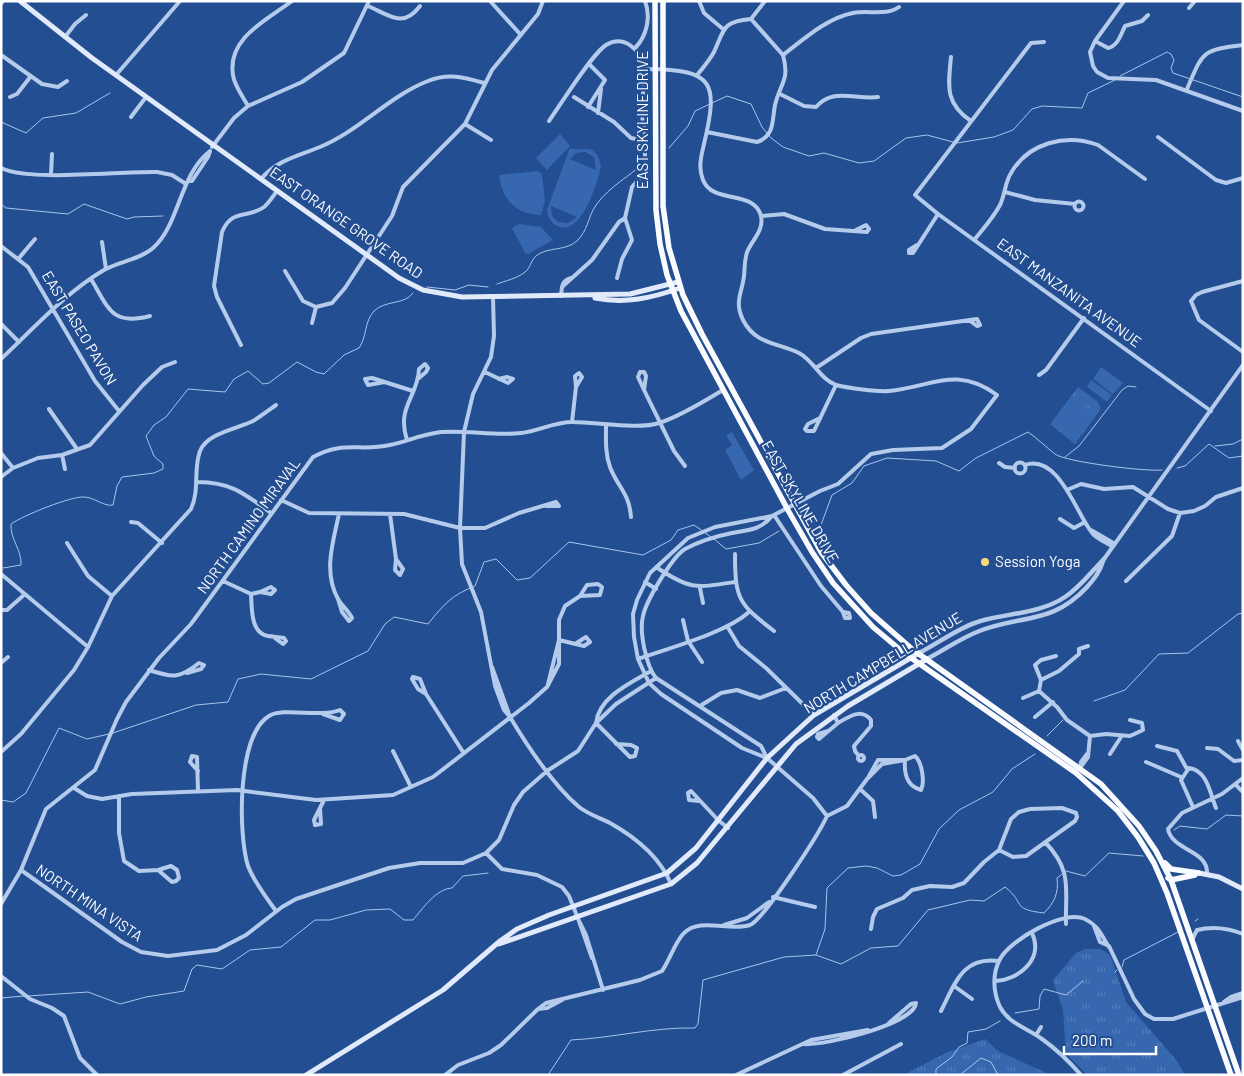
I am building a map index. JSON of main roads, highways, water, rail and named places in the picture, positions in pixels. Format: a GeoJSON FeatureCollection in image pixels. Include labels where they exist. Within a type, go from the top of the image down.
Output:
{"type":"FeatureCollection","features":[{"type":"Feature","properties":{"kind":"main road","name":"EAST ORANGE GROVE ROAD"},"geometry":{"type":"LineString","coordinates":[[20,1],[65,37],[214,146],[399,278],[423,290],[462,297],[561,297],[630,294],[671,288],[679,285]]}},
{"type":"Feature","properties":{"kind":"main road","name":"EAST SKYLINE DRIVE"},"geometry":{"type":"LineString","coordinates":[[655,1],[656,210],[660,244],[671,288],[736,415],[821,566],[847,599],[874,627],[911,658],[1076,773],[1101,794],[1126,821],[1146,849],[1163,883],[1231,1075]]}},
{"type":"Feature","properties":{"kind":"main road","name":"EAST SKYLINE DRIVE"},"geometry":{"type":"LineString","coordinates":[[663,1],[665,70],[664,206],[669,248],[679,285],[702,334],[821,552],[838,576],[871,613],[919,654],[1080,768],[1122,806],[1158,854],[1174,888],[1239,1075]]}},
{"type":"Feature","properties":{"kind":"main road"},"geometry":{"type":"LineString","coordinates":[[736,415],[743,415],[757,441],[765,450]]}},
{"type":"Feature","properties":{"kind":"main road"},"geometry":{"type":"LineString","coordinates":[[798,527],[829,572],[838,576]]}},
{"type":"Feature","properties":{"kind":"main road","name":"NORTH CAMPBELL AVENUE"},"geometry":{"type":"LineString","coordinates":[[309,1074],[443,990],[497,944],[528,923],[667,873],[696,848],[767,758],[814,715],[919,654]]}},
{"type":"Feature","properties":{"kind":"main road","name":"NORTH CAMPBELL AVENUE"},"geometry":{"type":"LineString","coordinates":[[497,944],[578,919],[671,884],[697,863],[796,744],[834,715],[928,659]]}},
{"type":"Feature","properties":{"kind":"main road"},"geometry":{"type":"LineString","coordinates":[[992,714],[1002,716],[1034,739],[1046,743]]}},
{"type":"Feature","properties":{"kind":"main road"},"geometry":{"type":"LineString","coordinates":[[1158,854],[1172,869],[1207,874],[1243,889]]}},
{"type":"Feature","properties":{"kind":"main road"},"geometry":{"type":"LineString","coordinates":[[1157,869],[1171,880],[1199,873]]}},
{"type":"Feature","properties":{"kind":"main road"},"geometry":{"type":"LineString","coordinates":[[1163,883],[1174,888]]}},
{"type":"Feature","properties":{"kind":"waterway"},"geometry":{"type":"LineString","coordinates":[[1120,76],[1167,52],[1171,54],[1174,60],[1171,68],[1173,73],[1243,97]]}},
{"type":"Feature","properties":{"kind":"waterway"},"geometry":{"type":"LineString","coordinates":[[957,143],[994,137],[1013,130],[1032,109],[1042,106],[1082,108],[1088,93],[1115,80]]}},
{"type":"Feature","properties":{"kind":"waterway"},"geometry":{"type":"LineString","coordinates":[[1,122],[26,133],[43,118],[76,113],[110,93]]}},
{"type":"Feature","properties":{"kind":"waterway"},"geometry":{"type":"LineString","coordinates":[[669,148],[688,126],[695,111],[727,96],[751,104],[762,127],[771,138],[783,147],[809,156],[824,153],[859,163],[874,161],[906,138],[927,135],[953,142]]}},
{"type":"Feature","properties":{"kind":"waterway"},"geometry":{"type":"LineString","coordinates":[[497,284],[515,278],[527,271],[534,258],[541,253],[568,246],[578,240],[597,204],[614,187],[638,168]]}},
{"type":"Feature","properties":{"kind":"waterway"},"geometry":{"type":"LineString","coordinates":[[1,204],[6,208],[68,214],[84,204],[127,219],[163,216]]}},
{"type":"Feature","properties":{"kind":"waterway"},"geometry":{"type":"LineString","coordinates":[[427,287],[455,290],[469,285],[488,287]]}},
{"type":"Feature","properties":{"kind":"waterway"},"geometry":{"type":"LineString","coordinates":[[3,568],[21,565],[20,554],[12,535],[11,524],[47,507],[78,498],[88,497],[106,505],[113,505],[117,486],[122,477],[154,473],[163,469],[163,464],[154,456],[146,436],[154,425],[166,417],[188,389],[225,392],[234,379],[248,371],[263,384],[269,383],[297,362],[324,374],[344,355],[359,348],[374,311],[384,305],[405,299],[413,293]]}},
{"type":"Feature","properties":{"kind":"waterway"},"geometry":{"type":"LineString","coordinates":[[1065,457],[1079,446],[1122,390],[1128,386],[1136,387]]}},
{"type":"Feature","properties":{"kind":"waterway"},"geometry":{"type":"LineString","coordinates":[[816,526],[821,525],[832,495],[852,483],[864,466],[887,458],[936,461],[959,471],[976,458],[1028,432],[1055,454],[1062,457],[1107,466],[1162,470]]}},
{"type":"Feature","properties":{"kind":"waterway"},"geometry":{"type":"LineString","coordinates":[[1215,446],[1233,444],[1243,439]]}},
{"type":"Feature","properties":{"kind":"waterway"},"geometry":{"type":"LineString","coordinates":[[1177,468],[1185,466],[1209,444],[1229,458],[1243,456]]}},
{"type":"Feature","properties":{"kind":"waterway"},"geometry":{"type":"LineString","coordinates":[[113,733],[196,705],[228,702],[238,679],[261,674],[311,679],[368,651],[385,624],[394,617],[428,624],[449,601],[475,586],[484,562],[496,559],[517,580],[530,578],[569,542],[643,555],[671,540],[678,530],[694,525],[711,537]]}},
{"type":"Feature","properties":{"kind":"waterway"},"geometry":{"type":"LineString","coordinates":[[714,539],[726,549],[759,543],[779,531]]}},
{"type":"Feature","properties":{"kind":"waterway"},"geometry":{"type":"LineString","coordinates":[[1094,701],[1125,690],[1159,654],[1188,653],[1238,614],[1243,613]]}},
{"type":"Feature","properties":{"kind":"waterway"},"geometry":{"type":"LineString","coordinates":[[1047,736],[1063,720]]}},
{"type":"Feature","properties":{"kind":"waterway"},"geometry":{"type":"LineString","coordinates":[[1,800],[13,802],[26,793],[59,728],[87,739],[109,734]]}},
{"type":"Feature","properties":{"kind":"waterway"},"geometry":{"type":"LineString","coordinates":[[542,1075],[548,1075],[571,1040],[664,1029],[695,1028],[698,1024],[703,980],[784,957],[816,955],[825,929],[827,888],[848,868],[866,866],[877,868],[893,876],[901,875],[920,864],[939,829],[959,810],[993,792],[1012,769],[1035,754]]}},
{"type":"Feature","properties":{"kind":"waterway"},"geometry":{"type":"LineString","coordinates":[[1174,830],[1180,826],[1207,829],[1226,815],[1243,816]]}},
{"type":"Feature","properties":{"kind":"waterway"},"geometry":{"type":"LineString","coordinates":[[1066,871],[1085,876],[1109,853],[1143,856]]}},
{"type":"Feature","properties":{"kind":"waterway"},"geometry":{"type":"LineString","coordinates":[[28,996],[88,992],[120,1004],[146,997],[184,991],[192,969],[197,965],[222,969],[250,950],[281,947],[315,920],[330,920],[366,910],[390,909],[404,920],[413,920],[435,895],[452,888],[463,876],[488,873]]}},
{"type":"Feature","properties":{"kind":"waterway"},"geometry":{"type":"LineString","coordinates":[[816,955],[841,964],[871,948],[898,946],[928,910],[970,900],[984,901],[1005,887],[1022,907],[1027,910],[1044,913],[1055,897],[1057,878],[1062,874]]}},
{"type":"Feature","properties":{"kind":"waterway"},"geometry":{"type":"LineString","coordinates":[[1122,967],[1124,960],[1178,932]]}},
{"type":"Feature","properties":{"kind":"waterway"},"geometry":{"type":"LineString","coordinates":[[1015,1013],[1039,1009],[1040,996],[1044,989],[1066,995],[1083,981]]}},
{"type":"Feature","properties":{"kind":"waterway"},"geometry":{"type":"LineString","coordinates":[[1,998],[24,996]]}},
{"type":"Feature","properties":{"kind":"waterway"},"geometry":{"type":"LineString","coordinates":[[936,1075],[936,1069],[952,1057],[959,1047],[967,1043],[968,1032],[986,1029],[1000,1021]]}},
{"type":"Feature","properties":{"kind":"waterway"},"geometry":{"type":"LineString","coordinates":[[960,1075],[981,1058],[991,1062],[998,1075]]}},
{"type":"Feature","properties":{"kind":"place","name":"Session Yoga"},"geometry":{"type":"Point","coordinates":[985,562]}}]}
